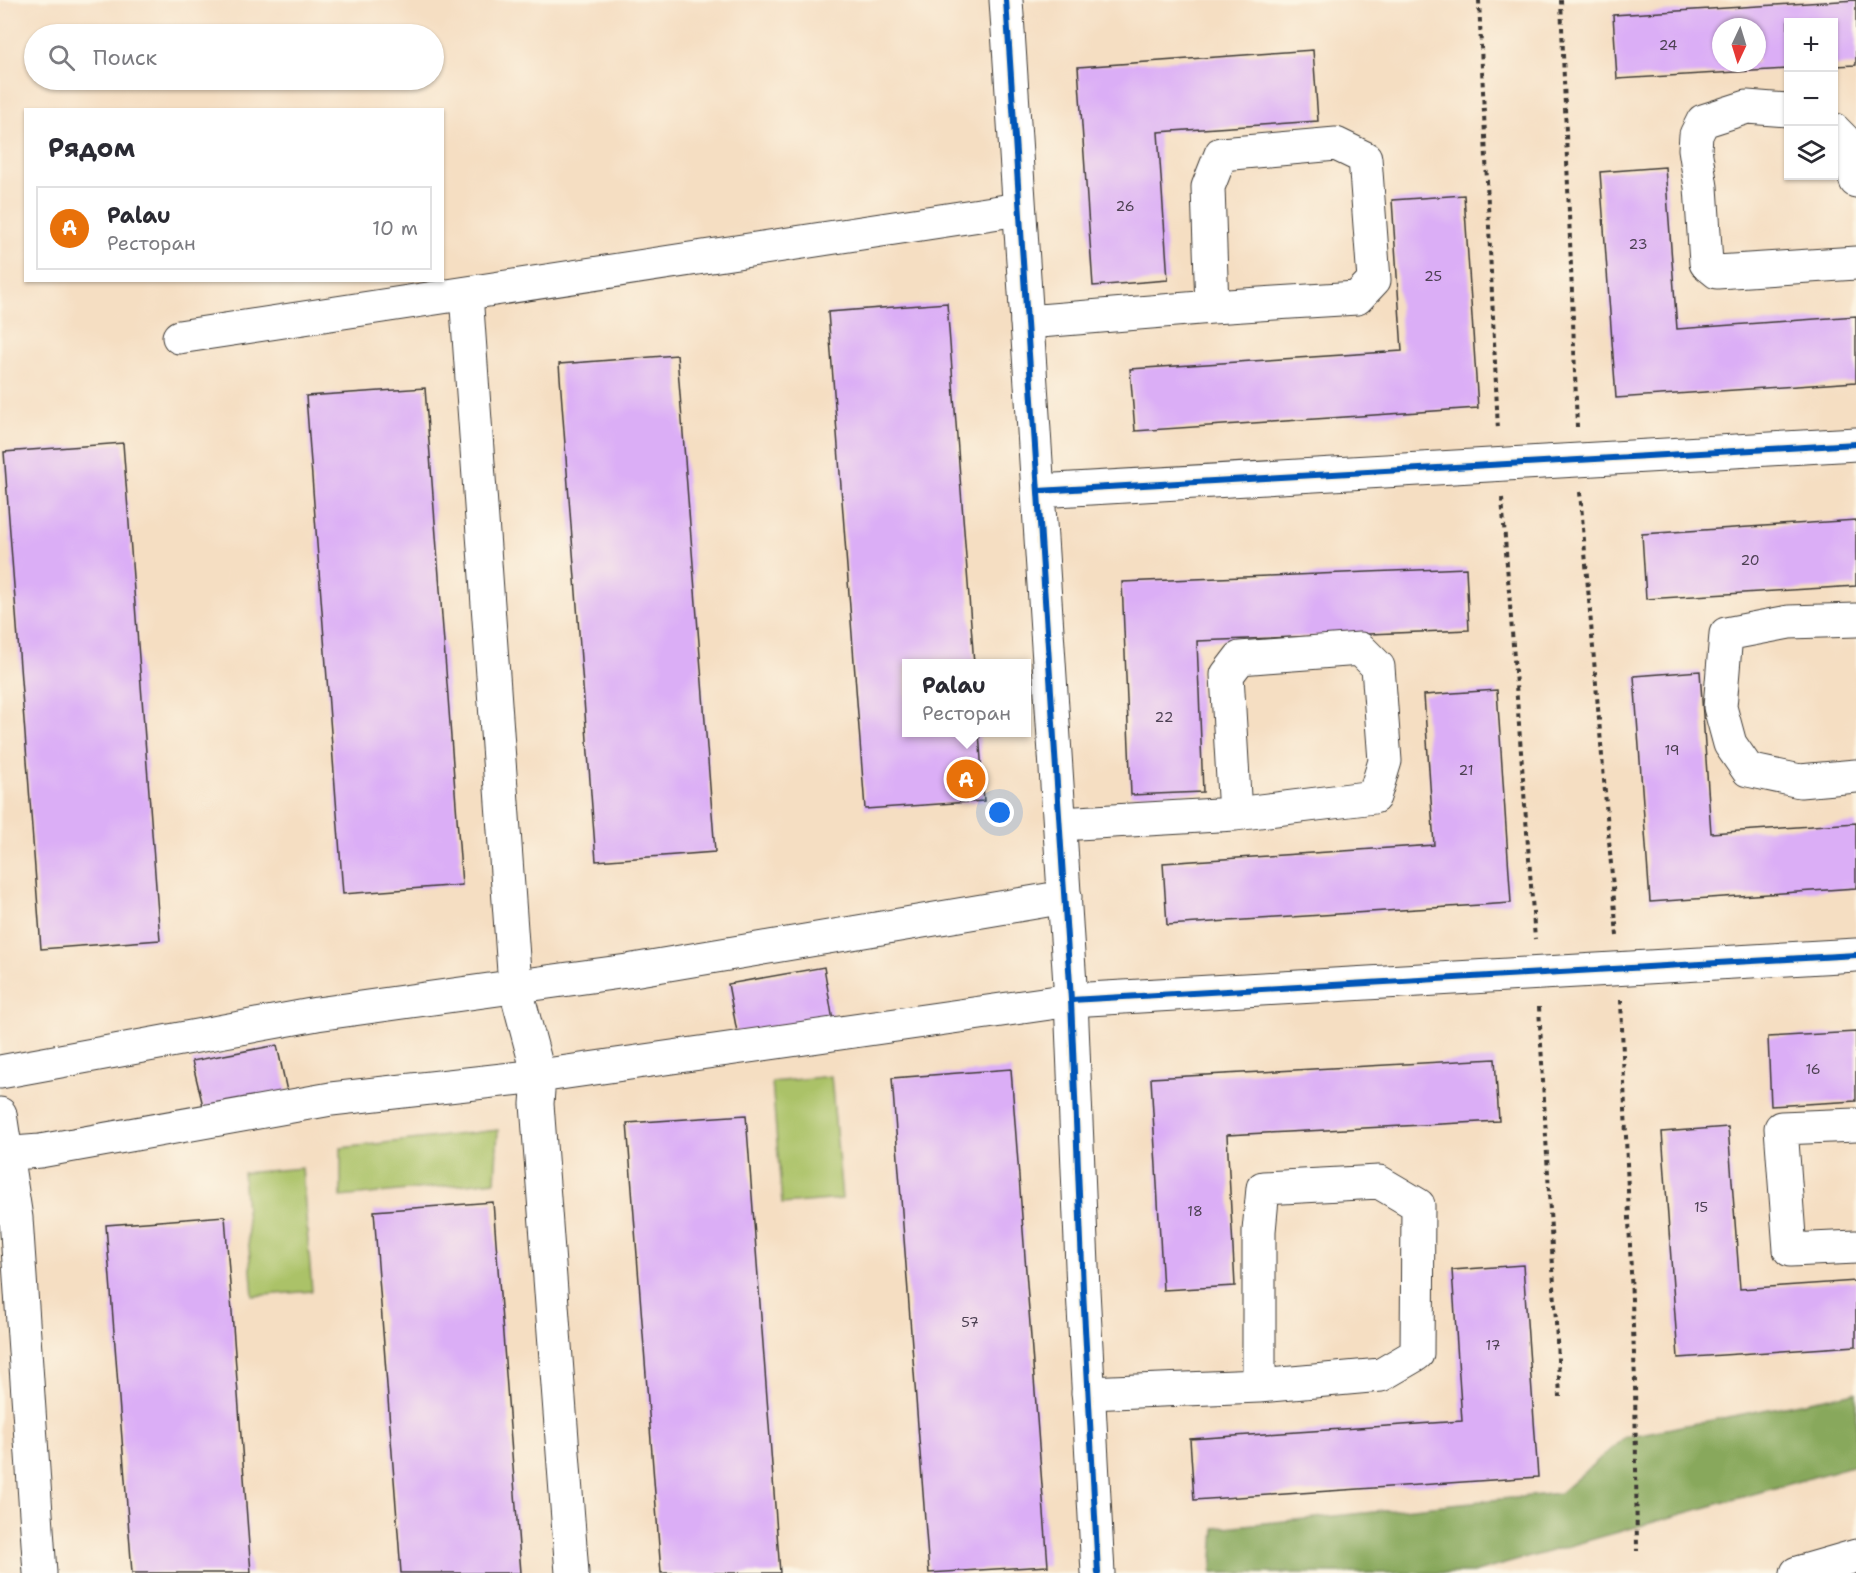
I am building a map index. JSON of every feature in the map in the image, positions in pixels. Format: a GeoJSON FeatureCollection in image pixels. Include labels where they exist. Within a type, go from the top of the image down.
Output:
{"type":"FeatureCollection","features":[{"type":"Feature","properties":{"kind":"street"},"geometry":{"type":"LineString","coordinates":[[1006,0],[1065,897],[1098,1573]]}},
{"type":"Feature","properties":{"kind":"street"},"geometry":{"type":"LineString","coordinates":[[1784,111],[1747,107],[1703,121],[1696,135],[1695,148],[1701,187],[1706,263],[1717,272],[1856,263]]}},
{"type":"Feature","properties":{"kind":"street"},"geometry":{"type":"LineString","coordinates":[[1838,135],[1846,142],[1856,181]]}},
{"type":"Feature","properties":{"kind":"street"},"geometry":{"type":"LineString","coordinates":[[1027,322],[1357,298],[1374,280],[1365,158],[1336,144],[1221,154],[1208,187],[1212,307]]}},
{"type":"Feature","properties":{"kind":"street"},"geometry":{"type":"LineString","coordinates":[[179,337],[1019,208]]}},
{"type":"Feature","properties":{"kind":"street"},"geometry":{"type":"LineString","coordinates":[[466,294],[515,986],[539,1076],[537,1104],[572,1573]]}},
{"type":"Feature","properties":{"kind":"street"},"geometry":{"type":"LineString","coordinates":[[1038,491],[1856,444]]}},
{"type":"Feature","properties":{"kind":"street"},"geometry":{"type":"LineString","coordinates":[[1856,620],[1789,622],[1725,634],[1720,707],[1730,744],[1748,770],[1800,781],[1856,776]]}},
{"type":"Feature","properties":{"kind":"street"},"geometry":{"type":"LineString","coordinates":[[1060,824],[1235,814],[1374,797],[1385,760],[1378,667],[1360,649],[1240,657],[1227,675],[1235,814]]}},
{"type":"Feature","properties":{"kind":"street"},"geometry":{"type":"LineString","coordinates":[[0,1072],[317,1014],[627,971],[1065,897]]}},
{"type":"Feature","properties":{"kind":"street"},"geometry":{"type":"LineString","coordinates":[[3,1154],[40,1151],[331,1099],[539,1076],[1071,1000],[1856,956]]}},
{"type":"Feature","properties":{"kind":"street"},"geometry":{"type":"LineString","coordinates":[[0,1114],[3,1154],[16,1218],[40,1573]]}},
{"type":"Feature","properties":{"kind":"street"},"geometry":{"type":"LineString","coordinates":[[1856,1125],[1781,1128],[1790,1250],[1856,1247]]}},
{"type":"Feature","properties":{"kind":"street"},"geometry":{"type":"LineString","coordinates":[[1088,1393],[1259,1386],[1381,1375],[1417,1354],[1418,1205],[1379,1182],[1263,1188],[1259,1231],[1259,1386]]}},
{"type":"Feature","properties":{"kind":"street"},"geometry":{"type":"LineString","coordinates":[[1797,1573],[1856,1556]]}},
{"type":"Feature","properties":{"kind":"path"},"geometry":{"type":"LineString","coordinates":[[1479,0],[1499,464],[1537,973],[1560,1397]]}},
{"type":"Feature","properties":{"kind":"path"},"geometry":{"type":"LineString","coordinates":[[1561,0],[1578,460],[1619,969],[1635,1382],[1637,1551]]}},
{"type":"Feature","properties":{"kind":"green space"},"geometry":{"type":"Polygon","coordinates":[[[831,1076],[842,1199],[782,1204],[772,1082],[831,1076]]]}},
{"type":"Feature","properties":{"kind":"green space"},"geometry":{"type":"Polygon","coordinates":[[[498,1130],[495,1181],[341,1197],[341,1148],[498,1130]]]}},
{"type":"Feature","properties":{"kind":"green space"},"geometry":{"type":"Polygon","coordinates":[[[302,1168],[312,1291],[253,1296],[243,1173],[302,1168]]]}},
{"type":"Feature","properties":{"kind":"green space"},"geometry":{"type":"Polygon","coordinates":[[[1856,1392],[1856,1465],[1473,1573],[1212,1573],[1215,1528],[1560,1493],[1625,1437],[1856,1392]]]}},
{"type":"Feature","properties":{"kind":"building"},"geometry":{"type":"Polygon","coordinates":[[[1856,0],[1856,65],[1838,66],[1838,18],[1784,18],[1784,69],[1766,70],[1766,18],[1712,18],[1712,72],[1737,72],[1617,79],[1613,15],[1856,0]]]}},
{"type":"Feature","properties":{"kind":"building"},"geometry":{"type":"Polygon","coordinates":[[[1313,50],[1318,121],[1158,132],[1168,280],[1093,286],[1078,67],[1313,50]]]}},
{"type":"Feature","properties":{"kind":"building"},"geometry":{"type":"Polygon","coordinates":[[[1665,167],[1677,329],[1856,316],[1856,382],[1616,398],[1600,172],[1665,167]]]}},
{"type":"Feature","properties":{"kind":"building"},"geometry":{"type":"Polygon","coordinates":[[[1464,195],[1478,408],[1135,431],[1130,369],[1402,351],[1392,200],[1464,195]]]}},
{"type":"Feature","properties":{"kind":"building"},"geometry":{"type":"Polygon","coordinates":[[[947,303],[974,659],[902,659],[902,737],[979,737],[984,801],[865,809],[828,312],[947,303]]]}},
{"type":"Feature","properties":{"kind":"building"},"geometry":{"type":"Polygon","coordinates":[[[677,355],[715,852],[596,861],[559,364],[677,355]]]}},
{"type":"Feature","properties":{"kind":"building"},"geometry":{"type":"Polygon","coordinates":[[[425,388],[462,885],[343,894],[306,396],[425,388]]]}},
{"type":"Feature","properties":{"kind":"building"},"geometry":{"type":"Polygon","coordinates":[[[123,443],[160,940],[41,949],[4,452],[123,443]]]}},
{"type":"Feature","properties":{"kind":"building"},"geometry":{"type":"Polygon","coordinates":[[[1856,520],[1856,586],[1646,599],[1642,534],[1856,520]]]}},
{"type":"Feature","properties":{"kind":"building"},"geometry":{"type":"Polygon","coordinates":[[[1466,568],[1469,630],[1197,641],[1203,792],[1131,795],[1122,582],[1466,568]]]}},
{"type":"Feature","properties":{"kind":"building"},"geometry":{"type":"Polygon","coordinates":[[[1700,671],[1711,833],[1856,823],[1856,888],[1650,902],[1634,676],[1700,671]]]}},
{"type":"Feature","properties":{"kind":"building"},"geometry":{"type":"Polygon","coordinates":[[[1497,690],[1511,903],[1167,925],[1163,863],[1434,845],[1424,695],[1497,690]]]}},
{"type":"Feature","properties":{"kind":"building"},"geometry":{"type":"Polygon","coordinates":[[[824,967],[833,1021],[737,1032],[728,984],[824,967]]]}},
{"type":"Feature","properties":{"kind":"building"},"geometry":{"type":"Polygon","coordinates":[[[1856,1032],[1856,1101],[1771,1106],[1768,1037],[1856,1032]]]}},
{"type":"Feature","properties":{"kind":"building"},"geometry":{"type":"Polygon","coordinates":[[[277,1045],[288,1096],[204,1110],[192,1061],[277,1045]]]}},
{"type":"Feature","properties":{"kind":"building"},"geometry":{"type":"Polygon","coordinates":[[[1495,1059],[1499,1121],[1227,1135],[1235,1286],[1163,1290],[1151,1078],[1495,1059]]]}},
{"type":"Feature","properties":{"kind":"building"},"geometry":{"type":"Polygon","coordinates":[[[1011,1069],[1048,1566],[929,1573],[892,1078],[1011,1069]]]}},
{"type":"Feature","properties":{"kind":"building"},"geometry":{"type":"Polygon","coordinates":[[[746,1115],[780,1573],[661,1573],[627,1123],[746,1115]]]}},
{"type":"Feature","properties":{"kind":"building"},"geometry":{"type":"Polygon","coordinates":[[[1728,1127],[1740,1289],[1856,1281],[1856,1346],[1678,1358],[1662,1132],[1728,1127]]]}},
{"type":"Feature","properties":{"kind":"building"},"geometry":{"type":"Polygon","coordinates":[[[493,1202],[521,1573],[401,1573],[374,1211],[493,1202]]]}},
{"type":"Feature","properties":{"kind":"building"},"geometry":{"type":"Polygon","coordinates":[[[225,1216],[251,1573],[132,1573],[106,1225],[225,1216]]]}},
{"type":"Feature","properties":{"kind":"building"},"geometry":{"type":"Polygon","coordinates":[[[1523,1265],[1538,1477],[1194,1500],[1190,1439],[1462,1421],[1452,1270],[1523,1265]]]}},
{"type":"Feature","properties":{"kind":"cycle path"},"geometry":{"type":"LineString","coordinates":[[1006,0],[1071,1000],[1098,1573]]}},
{"type":"Feature","properties":{"kind":"cycle path"},"geometry":{"type":"LineString","coordinates":[[1038,491],[1856,444]]}},
{"type":"Feature","properties":{"kind":"cycle path"},"geometry":{"type":"LineString","coordinates":[[1071,1000],[1856,955]]}},
{"type":"Feature","properties":{"kind":"place","name":"Palau"},"geometry":{"type":"Point","coordinates":[966,779]}}]}
